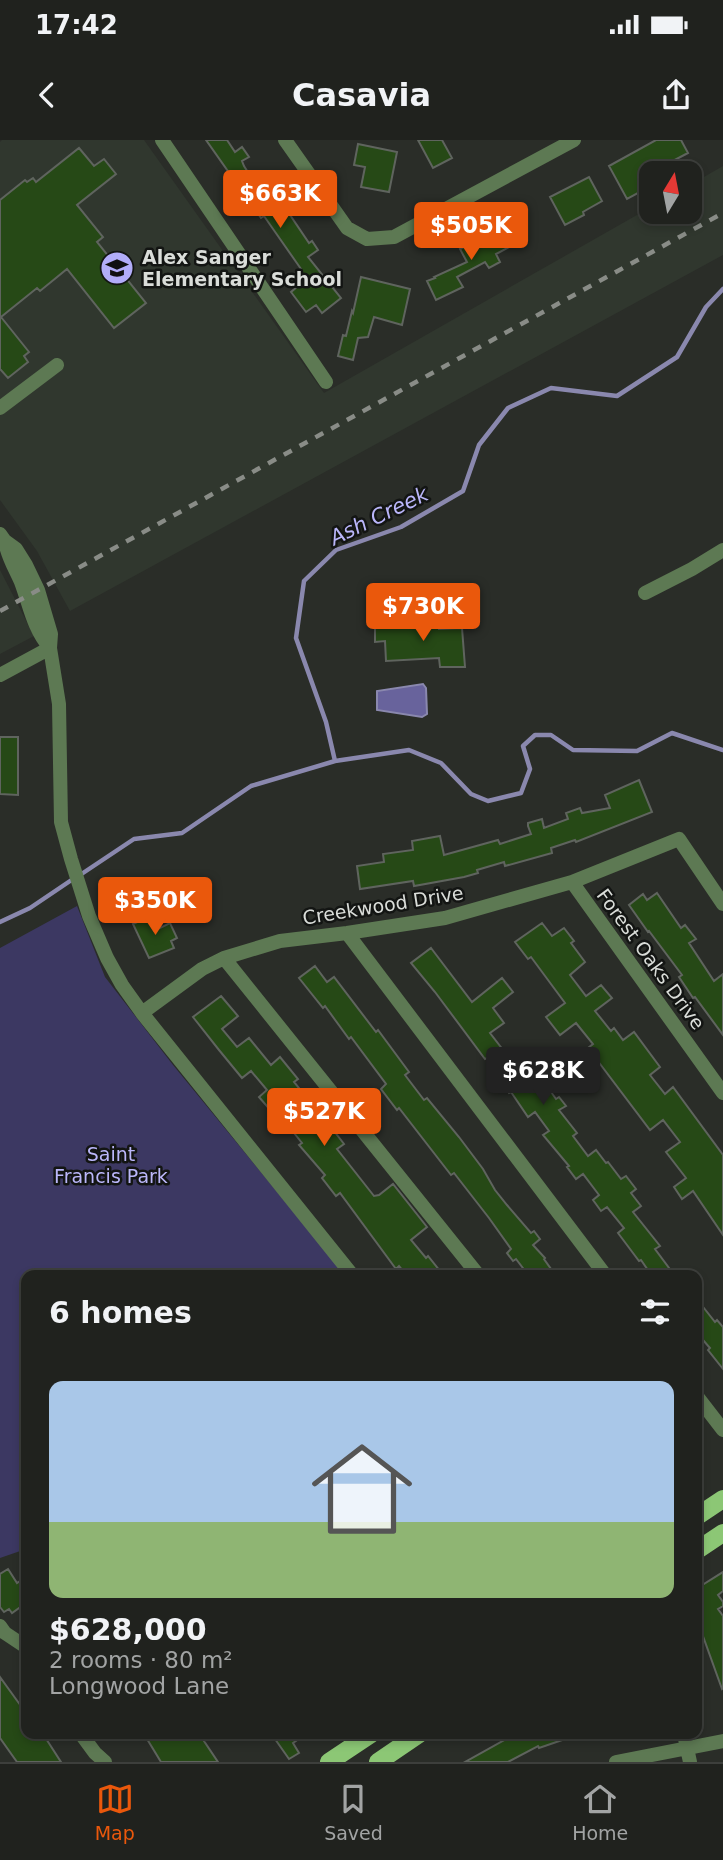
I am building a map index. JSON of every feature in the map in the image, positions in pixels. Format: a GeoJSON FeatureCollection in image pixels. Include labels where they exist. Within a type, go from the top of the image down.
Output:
{"type":"FeatureCollection","features":[{"type":"Feature","properties":{"kind":"main road"},"geometry":{"type":"LineString","coordinates":[[702,1513],[723,1499]]}},
{"type":"Feature","properties":{"kind":"main road"},"geometry":{"type":"LineString","coordinates":[[702,1548],[722,1537]]}},
{"type":"Feature","properties":{"kind":"main road"},"geometry":{"type":"LineString","coordinates":[[329,1762],[364,1739]]}},
{"type":"Feature","properties":{"kind":"main road"},"geometry":{"type":"LineString","coordinates":[[378,1762],[412,1739]]}},
{"type":"Feature","properties":{"kind":"street"},"geometry":{"type":"LineString","coordinates":[[162,140],[326,383]]}},
{"type":"Feature","properties":{"kind":"street"},"geometry":{"type":"LineString","coordinates":[[285,140],[347,228],[368,239],[394,237],[574,140]]}},
{"type":"Feature","properties":{"kind":"street"},"geometry":{"type":"LineString","coordinates":[[0,408],[57,365]]}},
{"type":"Feature","properties":{"kind":"street"},"geometry":{"type":"LineString","coordinates":[[6,547],[26,565],[51,634],[50,648],[59,704],[61,822],[89,916],[107,958],[142,1013],[348,1270]]}},
{"type":"Feature","properties":{"kind":"street"},"geometry":{"type":"LineString","coordinates":[[645,593],[723,550]]}},
{"type":"Feature","properties":{"kind":"street"},"geometry":{"type":"LineString","coordinates":[[0,675],[50,648]]}},
{"type":"Feature","properties":{"kind":"street","name":"Creekwood Drive"},"geometry":{"type":"LineString","coordinates":[[142,1013],[202,968],[224,958],[280,941],[445,918],[572,882],[679,839],[723,904]]}},
{"type":"Feature","properties":{"kind":"street","name":"Forest Oaks Drive"},"geometry":{"type":"LineString","coordinates":[[572,882],[723,1093]]}},
{"type":"Feature","properties":{"kind":"street"},"geometry":{"type":"LineString","coordinates":[[347,933],[601,1270]]}},
{"type":"Feature","properties":{"kind":"street"},"geometry":{"type":"LineString","coordinates":[[224,958],[474,1270]]}},
{"type":"Feature","properties":{"kind":"street"},"geometry":{"type":"LineString","coordinates":[[702,1403],[723,1430]]}},
{"type":"Feature","properties":{"kind":"street"},"geometry":{"type":"LineString","coordinates":[[0,1626],[5,1633],[21,1644]]}},
{"type":"Feature","properties":{"kind":"street"},"geometry":{"type":"LineString","coordinates":[[85,1739],[105,1762]]}},
{"type":"Feature","properties":{"kind":"street"},"geometry":{"type":"LineString","coordinates":[[685,1741],[690,1762]]}},
{"type":"Feature","properties":{"kind":"street"},"geometry":{"type":"LineString","coordinates":[[616,1762],[685,1741],[723,1741]]}},
{"type":"Feature","properties":{"kind":"shaded area","name":"Alex Sanger Elementary School"},"geometry":{"type":"Polygon","coordinates":[[[144,140],[324,393],[639,214],[639,224],[702,224],[702,178],[723,166],[723,255],[70,611],[37,551],[0,500],[0,142],[144,140]]]}},
{"type":"Feature","properties":{"kind":"shaded area"},"geometry":{"type":"Polygon","coordinates":[[[0,570],[34,636],[0,654],[0,570]]]}},
{"type":"Feature","properties":{"kind":"shaded area"},"geometry":{"type":"Polygon","coordinates":[[[423,684],[426,688],[427,714],[422,717],[377,710],[377,691],[423,684]]]}},
{"type":"Feature","properties":{"kind":"green space","name":"Saint Francis Park"},"geometry":{"type":"Polygon","coordinates":[[[77,906],[105,977],[173,1065],[341,1270],[21,1270],[21,1551],[0,1558],[0,948],[77,906]]]}},
{"type":"Feature","properties":{"kind":"building"},"geometry":{"type":"Polygon","coordinates":[[[206,140],[227,140],[235,152],[242,147],[249,157],[242,161],[256,185],[264,179],[273,192],[268,194],[283,216],[288,212],[309,243],[312,241],[318,250],[308,257],[341,298],[322,313],[316,305],[306,312],[291,292],[303,282],[296,273],[301,269],[206,140]]]}},
{"type":"Feature","properties":{"kind":"building"},"geometry":{"type":"Polygon","coordinates":[[[418,140],[442,140],[452,158],[433,168],[418,140]]]}},
{"type":"Feature","properties":{"kind":"building"},"geometry":{"type":"Polygon","coordinates":[[[656,140],[681,140],[688,153],[673,161],[639,161],[639,192],[627,199],[609,166],[656,140]]]}},
{"type":"Feature","properties":{"kind":"building"},"geometry":{"type":"Polygon","coordinates":[[[358,144],[397,152],[389,192],[361,187],[365,167],[354,165],[358,144]]]}},
{"type":"Feature","properties":{"kind":"building"},"geometry":{"type":"Polygon","coordinates":[[[79,148],[94,166],[104,159],[116,174],[77,205],[103,237],[97,242],[146,303],[114,328],[67,269],[40,291],[37,288],[1,317],[29,352],[24,356],[28,362],[8,378],[0,369],[0,200],[25,180],[27,182],[33,178],[36,182],[79,148]]]}},
{"type":"Feature","properties":{"kind":"building"},"geometry":{"type":"Polygon","coordinates":[[[589,177],[602,201],[565,225],[550,197],[589,177]]]}},
{"type":"Feature","properties":{"kind":"building"},"geometry":{"type":"Polygon","coordinates":[[[497,229],[501,237],[506,234],[513,245],[496,254],[500,262],[489,268],[485,262],[457,277],[463,287],[436,300],[427,281],[467,262],[460,249],[497,229]]]}},
{"type":"Feature","properties":{"kind":"building"},"geometry":{"type":"Polygon","coordinates":[[[361,277],[410,289],[402,325],[374,317],[368,337],[358,338],[353,360],[338,356],[352,311],[353,313],[361,277]]]}},
{"type":"Feature","properties":{"kind":"building"},"geometry":{"type":"Polygon","coordinates":[[[438,622],[439,629],[462,628],[465,667],[440,667],[439,658],[386,661],[385,641],[375,642],[375,628],[384,625],[438,622]]]}},
{"type":"Feature","properties":{"kind":"building"},"geometry":{"type":"Polygon","coordinates":[[[0,737],[18,737],[18,795],[0,794],[0,737]]]}},
{"type":"Feature","properties":{"kind":"building"},"geometry":{"type":"Polygon","coordinates":[[[639,780],[652,812],[576,842],[575,840],[551,848],[552,853],[505,866],[504,862],[464,877],[414,886],[413,881],[360,889],[357,866],[384,862],[383,854],[413,850],[412,841],[440,836],[444,855],[498,840],[500,844],[531,834],[528,823],[542,819],[544,828],[568,819],[566,813],[580,808],[582,813],[610,808],[605,795],[639,780]]]}},
{"type":"Feature","properties":{"kind":"building"},"geometry":{"type":"Polygon","coordinates":[[[657,893],[681,928],[685,925],[696,939],[689,943],[714,981],[723,974],[723,1035],[695,997],[693,998],[679,977],[682,975],[629,905],[643,894],[647,900],[657,893]]]}},
{"type":"Feature","properties":{"kind":"building"},"geometry":{"type":"Polygon","coordinates":[[[148,917],[154,931],[170,923],[177,938],[171,941],[174,948],[149,958],[133,924],[148,917]]]}},
{"type":"Feature","properties":{"kind":"building"},"geometry":{"type":"Polygon","coordinates":[[[542,923],[552,936],[564,928],[585,962],[570,975],[586,996],[601,985],[612,998],[595,1011],[611,1031],[614,1028],[623,1040],[634,1032],[660,1067],[650,1075],[665,1094],[673,1087],[723,1155],[723,1235],[693,1191],[682,1199],[674,1187],[686,1178],[666,1152],[680,1142],[663,1120],[650,1130],[588,1048],[593,1044],[576,1023],[560,1035],[546,1017],[565,1003],[531,957],[528,959],[515,942],[542,923]]]}},
{"type":"Feature","properties":{"kind":"building"},"geometry":{"type":"Polygon","coordinates":[[[431,948],[472,1002],[502,978],[513,992],[493,1008],[504,1023],[490,1033],[521,1073],[526,1070],[538,1091],[546,1085],[556,1099],[559,1097],[566,1106],[559,1110],[577,1133],[573,1136],[588,1156],[596,1150],[621,1179],[626,1176],[636,1189],[631,1193],[641,1206],[633,1212],[660,1246],[655,1249],[671,1270],[648,1270],[641,1260],[639,1261],[618,1233],[624,1228],[607,1207],[601,1211],[593,1200],[599,1195],[583,1174],[576,1179],[567,1167],[569,1166],[543,1135],[549,1131],[535,1112],[528,1117],[502,1083],[505,1081],[411,963],[431,948]]]}},
{"type":"Feature","properties":{"kind":"building"},"geometry":{"type":"Polygon","coordinates":[[[315,966],[327,982],[334,977],[409,1072],[405,1075],[424,1100],[427,1098],[483,1169],[507,1205],[531,1233],[534,1231],[540,1239],[533,1245],[552,1270],[524,1270],[516,1259],[513,1261],[507,1253],[511,1249],[489,1218],[454,1173],[451,1175],[399,1108],[397,1110],[381,1089],[386,1084],[351,1037],[349,1039],[325,1006],[323,1008],[299,978],[315,966]]]}},
{"type":"Feature","properties":{"kind":"building"},"geometry":{"type":"Polygon","coordinates":[[[221,996],[238,1016],[222,1029],[237,1047],[249,1038],[271,1065],[280,1057],[298,1079],[294,1082],[307,1098],[303,1101],[323,1125],[327,1122],[344,1144],[337,1149],[374,1196],[393,1184],[427,1227],[411,1240],[439,1270],[402,1270],[399,1266],[396,1269],[340,1193],[336,1196],[322,1178],[325,1175],[299,1145],[302,1143],[282,1118],[279,1120],[259,1097],[267,1090],[251,1071],[242,1078],[193,1017],[221,996]]]}},
{"type":"Feature","properties":{"kind":"building"},"geometry":{"type":"Polygon","coordinates":[[[702,1306],[715,1322],[717,1320],[723,1327],[723,1369],[708,1350],[710,1348],[702,1339],[702,1306]]]}},
{"type":"Feature","properties":{"kind":"building"},"geometry":{"type":"Polygon","coordinates":[[[8,1569],[17,1583],[21,1580],[21,1607],[12,1613],[9,1609],[4,1612],[0,1607],[0,1574],[8,1569]]]}},
{"type":"Feature","properties":{"kind":"building"},"geometry":{"type":"Polygon","coordinates":[[[723,1572],[723,1591],[718,1595],[723,1602],[723,1606],[718,1609],[723,1616],[722,1689],[702,1634],[702,1585],[723,1572]]]}},
{"type":"Feature","properties":{"kind":"building"},"geometry":{"type":"Polygon","coordinates":[[[0,1677],[21,1706],[21,1739],[46,1739],[61,1762],[17,1762],[0,1738],[0,1677]]]}},
{"type":"Feature","properties":{"kind":"building"},"geometry":{"type":"Polygon","coordinates":[[[147,1739],[207,1739],[204,1741],[218,1762],[161,1762],[147,1739]]]}},
{"type":"Feature","properties":{"kind":"building"},"geometry":{"type":"Polygon","coordinates":[[[275,1739],[299,1739],[293,1743],[299,1753],[289,1759],[275,1739]]]}},
{"type":"Feature","properties":{"kind":"building"},"geometry":{"type":"Polygon","coordinates":[[[506,1739],[565,1739],[539,1748],[538,1746],[508,1762],[465,1762],[506,1739]]]}},
{"type":"Feature","properties":{"kind":"waterway","name":"Ash Creek"},"geometry":{"type":"LineString","coordinates":[[335,761],[326,722],[296,638],[304,581],[336,550],[401,527],[463,491],[479,445],[508,408],[551,388],[617,396],[677,357],[706,307],[723,289]]}},
{"type":"Feature","properties":{"kind":"waterway"},"geometry":{"type":"LineString","coordinates":[[80,875],[134,839],[182,833],[251,786],[335,761],[409,750],[441,763],[471,794],[488,801],[521,793],[530,769],[523,746],[535,735],[551,735],[573,750],[637,751],[672,733],[723,750]]}},
{"type":"Feature","properties":{"kind":"waterway"},"geometry":{"type":"LineString","coordinates":[[0,922],[30,908],[73,879]]}},
{"type":"Feature","properties":{"kind":"railway"},"geometry":{"type":"LineString","coordinates":[[0,611],[723,213]]}},
{"type":"Feature","properties":{"kind":"place","name":"Alex Sanger Elementary School"},"geometry":{"type":"Point","coordinates":[117,268]}}]}
